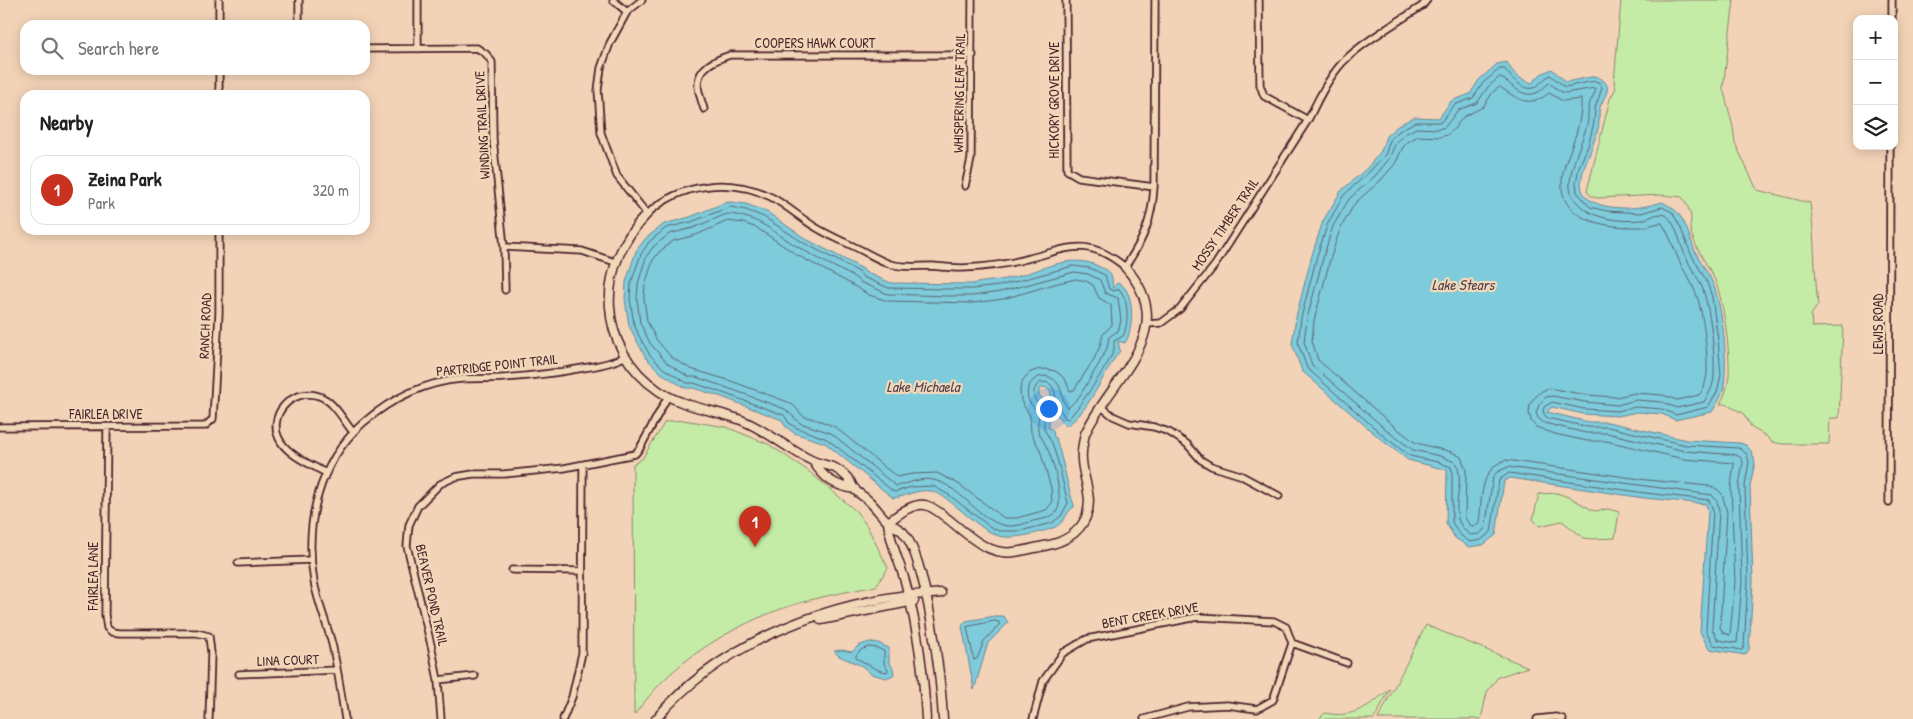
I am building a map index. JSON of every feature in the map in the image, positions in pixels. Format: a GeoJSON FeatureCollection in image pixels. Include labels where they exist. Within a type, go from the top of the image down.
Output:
{"type":"FeatureCollection","features":[{"type":"Feature","properties":{"kind":"street"},"geometry":{"type":"LineString","coordinates":[[219,0],[219,20]]}},
{"type":"Feature","properties":{"kind":"street"},"geometry":{"type":"LineString","coordinates":[[299,0],[299,20]]}},
{"type":"Feature","properties":{"kind":"street"},"geometry":{"type":"LineString","coordinates":[[418,0],[418,49]]}},
{"type":"Feature","properties":{"kind":"street"},"geometry":{"type":"LineString","coordinates":[[613,0],[627,12]]}},
{"type":"Feature","properties":{"kind":"street"},"geometry":{"type":"LineString","coordinates":[[642,0],[627,12],[610,43],[601,68],[598,90],[601,133],[617,176],[647,214]]}},
{"type":"Feature","properties":{"kind":"street","name":"WHISPERING LEAF TRAIL"},"geometry":{"type":"LineString","coordinates":[[965,186],[971,159],[972,0]]}},
{"type":"Feature","properties":{"kind":"street","name":"HICKORY GROVE DRIVE"},"geometry":{"type":"LineString","coordinates":[[1066,0],[1067,170],[1079,176],[1154,187]]}},
{"type":"Feature","properties":{"kind":"street"},"geometry":{"type":"LineString","coordinates":[[1125,266],[1141,243],[1148,226],[1152,207],[1154,187],[1155,0]]}},
{"type":"Feature","properties":{"kind":"street"},"geometry":{"type":"LineString","coordinates":[[1259,0],[1260,85],[1264,96],[1308,120]]}},
{"type":"Feature","properties":{"kind":"street","name":"MOSSY TIMBER TRAIL"},"geometry":{"type":"LineString","coordinates":[[1147,324],[1161,323],[1180,309],[1228,247],[1308,120],[1325,86],[1343,62],[1372,39],[1422,6],[1427,0]]}},
{"type":"Feature","properties":{"kind":"street"},"geometry":{"type":"LineString","coordinates":[[1892,0],[1892,15]]}},
{"type":"Feature","properties":{"kind":"street","name":"WINDING TRAIL DRIVE"},"geometry":{"type":"LineString","coordinates":[[370,49],[477,48],[486,54],[492,62],[493,139],[504,247],[505,290]]}},
{"type":"Feature","properties":{"kind":"street","name":"COOPERS HAWK COURT"},"geometry":{"type":"LineString","coordinates":[[704,109],[698,85],[702,70],[714,60],[730,55],[973,55]]}},
{"type":"Feature","properties":{"kind":"street"},"geometry":{"type":"LineString","coordinates":[[219,75],[219,90]]}},
{"type":"Feature","properties":{"kind":"street","name":"LEWIS ROAD"},"geometry":{"type":"LineString","coordinates":[[1889,502],[1890,150]]}},
{"type":"Feature","properties":{"kind":"street"},"geometry":{"type":"LineString","coordinates":[[888,522],[908,509],[924,505],[935,510],[978,543],[995,551],[1014,552],[1051,545],[1065,540],[1077,531],[1087,514],[1089,494],[1082,462],[1082,447],[1088,428],[1140,349],[1147,324],[1146,306],[1142,291],[1134,277],[1125,266],[1105,253],[1081,246],[1064,248],[992,266],[955,268],[900,266],[882,261],[834,238],[771,198],[750,189],[716,185],[688,190],[666,200],[647,214],[634,228],[615,262],[610,289],[610,308],[616,334],[626,356],[646,380],[668,396],[743,421],[814,461],[842,473],[849,479],[854,489],[876,507],[888,522],[902,531],[918,564],[925,596],[936,660],[943,719]]}},
{"type":"Feature","properties":{"kind":"street","name":"RANCH ROAD"},"geometry":{"type":"LineString","coordinates":[[211,423],[214,419],[219,314],[219,235]]}},
{"type":"Feature","properties":{"kind":"street"},"geometry":{"type":"LineString","coordinates":[[504,247],[582,252],[615,262]]}},
{"type":"Feature","properties":{"kind":"street","name":"PARTRIDGE POINT TRAIL"},"geometry":{"type":"LineString","coordinates":[[345,719],[332,646],[314,584],[311,560],[312,518],[317,494],[326,473],[353,432],[379,408],[408,392],[428,386],[459,380],[518,377],[561,372],[607,364],[626,356]]}},
{"type":"Feature","properties":{"kind":"street"},"geometry":{"type":"LineString","coordinates":[[326,473],[288,450],[280,441],[277,429],[282,406],[292,398],[306,394],[319,396],[331,402],[353,432]]}},
{"type":"Feature","properties":{"kind":"street","name":"BEAVER POND TRAIL"},"geometry":{"type":"LineString","coordinates":[[441,719],[438,680],[407,546],[409,525],[418,506],[436,487],[455,477],[584,465],[630,456],[638,452],[668,396]]}},
{"type":"Feature","properties":{"kind":"street"},"geometry":{"type":"LineString","coordinates":[[1102,407],[1113,416],[1129,423],[1154,426],[1169,432],[1187,444],[1201,460],[1211,466],[1240,475],[1279,496]]}},
{"type":"Feature","properties":{"kind":"street","name":"FAIRLEA DRIVE"},"geometry":{"type":"LineString","coordinates":[[0,427],[205,426],[211,423]]}},
{"type":"Feature","properties":{"kind":"street","name":"FAIRLEA LANE"},"geometry":{"type":"LineString","coordinates":[[107,427],[105,615],[107,628],[112,632],[120,633],[196,633],[209,636],[211,653],[209,719]]}},
{"type":"Feature","properties":{"kind":"street"},"geometry":{"type":"LineString","coordinates":[[814,461],[820,472],[829,481],[842,488],[854,489]]}},
{"type":"Feature","properties":{"kind":"street"},"geometry":{"type":"LineString","coordinates":[[562,719],[572,697],[581,661],[584,465]]}},
{"type":"Feature","properties":{"kind":"street"},"geometry":{"type":"LineString","coordinates":[[888,522],[889,537],[899,561],[910,598],[923,684],[926,719]]}},
{"type":"Feature","properties":{"kind":"street"},"geometry":{"type":"LineString","coordinates":[[238,563],[311,560]]}},
{"type":"Feature","properties":{"kind":"street"},"geometry":{"type":"LineString","coordinates":[[512,570],[582,571]]}},
{"type":"Feature","properties":{"kind":"street"},"geometry":{"type":"LineString","coordinates":[[656,719],[683,690],[721,661],[762,638],[793,626],[910,598],[941,593]]}},
{"type":"Feature","properties":{"kind":"street","name":"BENT CREEK DRIVE"},"geometry":{"type":"LineString","coordinates":[[1033,719],[1043,681],[1063,653],[1087,639],[1197,617],[1274,621],[1286,627],[1292,643]]}},
{"type":"Feature","properties":{"kind":"street"},"geometry":{"type":"LineString","coordinates":[[1144,719],[1188,707],[1227,705],[1256,709],[1274,700],[1292,643],[1347,663]]}},
{"type":"Feature","properties":{"kind":"street","name":"LINA COURT"},"geometry":{"type":"LineString","coordinates":[[239,674],[337,670]]}},
{"type":"Feature","properties":{"kind":"street"},"geometry":{"type":"LineString","coordinates":[[438,680],[475,676]]}},
{"type":"Feature","properties":{"kind":"street"},"geometry":{"type":"LineString","coordinates":[[1537,719],[1556,717],[1563,719]]}},
{"type":"Feature","properties":{"kind":"green space"},"geometry":{"type":"Polygon","coordinates":[[[1621,0],[1734,0],[1723,88],[1735,143],[1757,190],[1810,203],[1818,305],[1811,315],[1812,327],[1843,326],[1839,418],[1830,418],[1829,444],[1782,444],[1772,442],[1752,428],[1743,413],[1725,404],[1720,404],[1726,390],[1729,375],[1724,314],[1715,280],[1692,235],[1690,227],[1691,215],[1682,197],[1661,195],[1597,198],[1591,196],[1587,191],[1610,99],[1616,88],[1614,83],[1621,0]]]}},
{"type":"Feature","properties":{"kind":"green space"},"geometry":{"type":"Polygon","coordinates":[[[683,420],[726,427],[768,444],[807,470],[856,511],[867,526],[888,568],[876,586],[798,603],[755,619],[725,635],[695,654],[669,675],[634,715],[633,464],[642,459],[665,422],[683,420]]]}},
{"type":"Feature","properties":{"kind":"green space"},"geometry":{"type":"Polygon","coordinates":[[[1557,493],[1571,498],[1594,511],[1608,509],[1619,512],[1615,538],[1584,538],[1562,521],[1539,526],[1533,519],[1539,494],[1557,493]]]}},
{"type":"Feature","properties":{"kind":"green space"},"geometry":{"type":"Polygon","coordinates":[[[1426,625],[1528,667],[1498,677],[1487,692],[1481,719],[1378,719],[1426,625]]]}},
{"type":"Feature","properties":{"kind":"green space"},"geometry":{"type":"Polygon","coordinates":[[[1390,689],[1374,719],[1319,719],[1325,713],[1344,714],[1360,710],[1390,689]]]}},
{"type":"Feature","properties":{"kind":"water","name":"Lake Stears"},"geometry":{"type":"Polygon","coordinates":[[[1507,62],[1517,76],[1532,83],[1541,74],[1552,69],[1566,82],[1596,76],[1602,79],[1607,86],[1607,90],[1599,109],[1598,130],[1584,170],[1582,188],[1585,195],[1592,201],[1605,206],[1620,208],[1648,206],[1662,202],[1670,206],[1684,222],[1695,251],[1712,281],[1722,320],[1725,380],[1720,399],[1712,412],[1675,420],[1662,414],[1637,412],[1618,416],[1583,414],[1552,407],[1547,412],[1589,422],[1608,422],[1687,440],[1740,443],[1746,445],[1752,452],[1755,462],[1750,486],[1753,582],[1749,650],[1745,655],[1709,649],[1700,632],[1708,511],[1706,504],[1644,498],[1510,478],[1504,481],[1496,535],[1483,545],[1469,547],[1455,538],[1446,523],[1447,470],[1408,460],[1383,441],[1302,371],[1292,344],[1296,317],[1323,221],[1341,191],[1367,168],[1381,151],[1386,136],[1399,125],[1414,117],[1439,118],[1451,101],[1470,94],[1479,80],[1497,64],[1507,62]]]}},
{"type":"Feature","properties":{"kind":"water","name":"Lake Michaela"},"geometry":{"type":"Polygon","coordinates":[[[730,202],[746,204],[767,212],[806,239],[863,269],[865,272],[891,283],[972,284],[1005,279],[1055,264],[1078,261],[1089,263],[1109,272],[1112,276],[1113,288],[1117,283],[1128,292],[1132,310],[1130,329],[1125,343],[1118,341],[1120,351],[1095,392],[1081,413],[1065,426],[1056,413],[1050,391],[1045,387],[1039,389],[1039,396],[1045,400],[1045,404],[1050,402],[1053,405],[1052,417],[1049,419],[1049,428],[1053,430],[1054,437],[1056,438],[1074,505],[1061,523],[1053,528],[1033,534],[1002,537],[985,529],[939,494],[920,491],[893,498],[825,443],[794,433],[785,426],[782,420],[722,397],[693,388],[685,388],[661,373],[646,358],[629,326],[625,299],[626,282],[636,251],[645,239],[664,224],[690,217],[730,202]]]}},
{"type":"Feature","properties":{"kind":"water"},"geometry":{"type":"Polygon","coordinates":[[[1004,616],[1008,623],[988,643],[974,690],[962,626],[966,621],[1004,616]]]}},
{"type":"Feature","properties":{"kind":"water"},"geometry":{"type":"Polygon","coordinates":[[[869,642],[878,643],[889,648],[889,662],[893,668],[894,675],[886,678],[871,674],[862,666],[839,656],[834,651],[852,652],[858,646],[869,642]]]}},
{"type":"Feature","properties":{"kind":"place","name":"Zeina Park"},"geometry":{"type":"Point","coordinates":[755,547]}}]}
